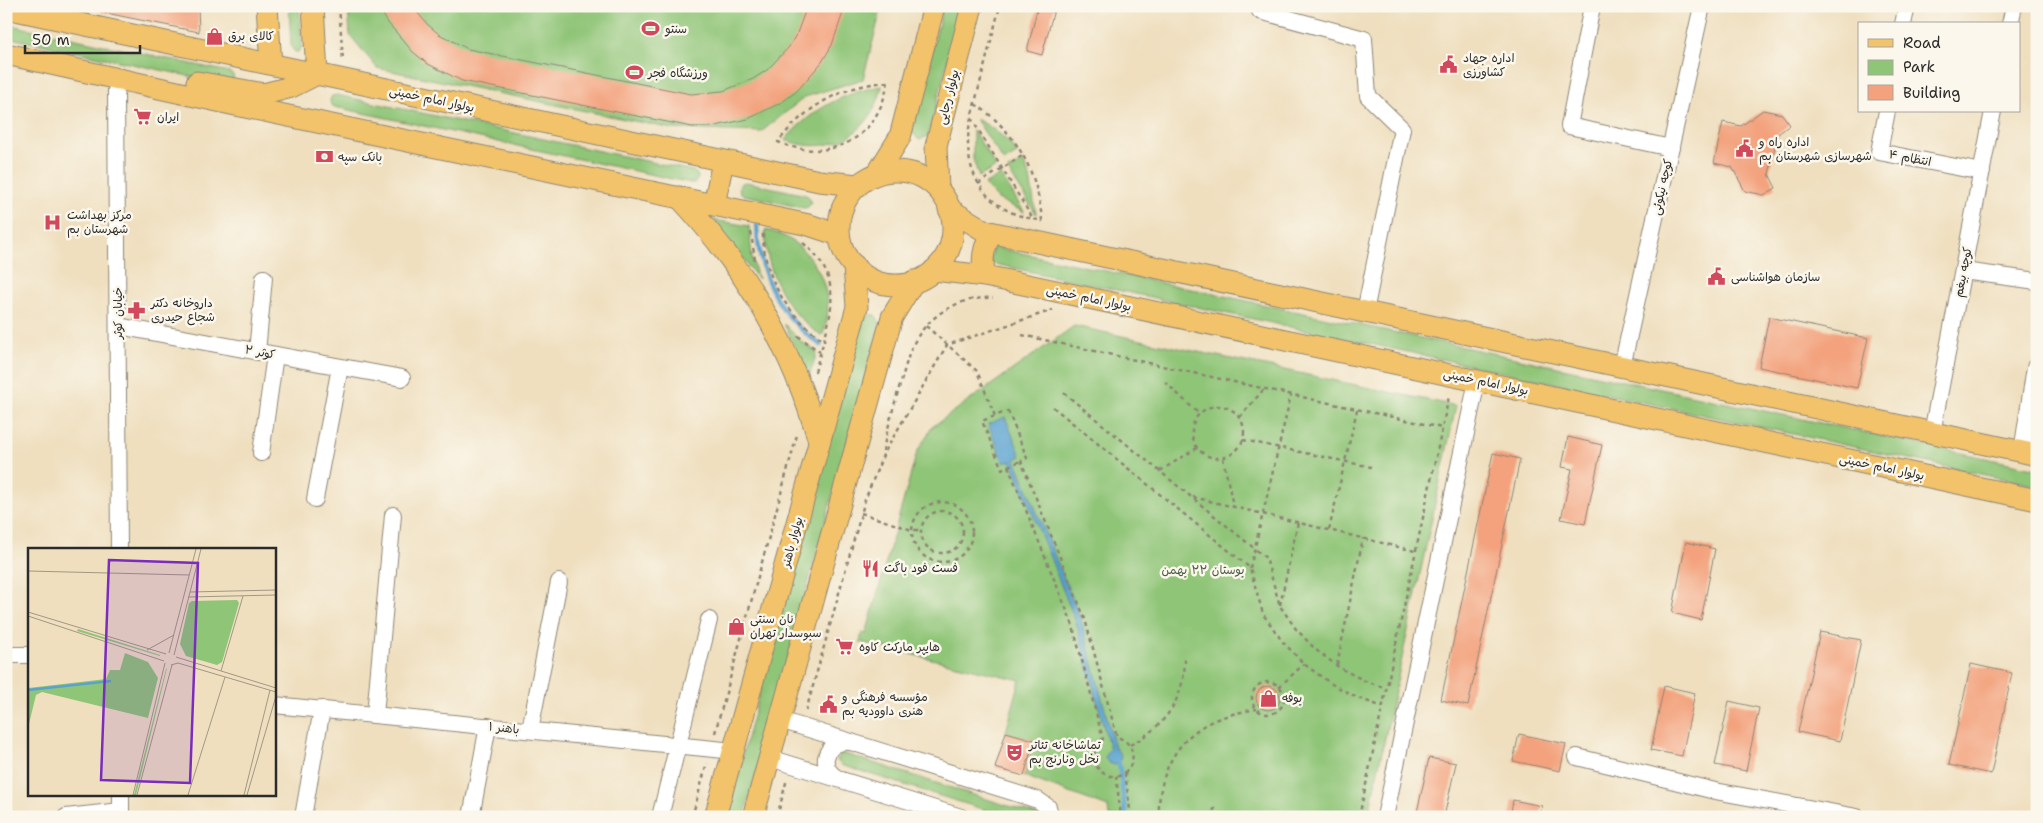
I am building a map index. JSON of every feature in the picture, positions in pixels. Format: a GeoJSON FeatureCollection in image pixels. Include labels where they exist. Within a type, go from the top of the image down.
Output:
{"type":"FeatureCollection","features":[{"type":"Feature","properties":{"kind":"main road"},"geometry":{"type":"LineString","coordinates":[[267,6],[271,64],[322,122]]}},
{"type":"Feature","properties":{"kind":"main road"},"geometry":{"type":"LineString","coordinates":[[6,47],[16,46],[264,94],[291,87],[317,74],[313,6]]}},
{"type":"Feature","properties":{"kind":"main road"},"geometry":{"type":"LineString","coordinates":[[877,174],[900,137],[934,6]]}},
{"type":"Feature","properties":{"kind":"main road","name":"بولوار رجایی"},"geometry":{"type":"LineString","coordinates":[[938,190],[936,146],[972,6]]}},
{"type":"Feature","properties":{"kind":"main road","name":"بولوار امام خمینی"},"geometry":{"type":"LineString","coordinates":[[6,8],[818,181],[858,185]]}},
{"type":"Feature","properties":{"kind":"main road"},"geometry":{"type":"LineString","coordinates":[[6,54],[809,225],[840,235]]}},
{"type":"Feature","properties":{"kind":"main road"},"geometry":{"type":"LineString","coordinates":[[241,58],[264,94]]}},
{"type":"Feature","properties":{"kind":"main road"},"geometry":{"type":"LineString","coordinates":[[714,205],[723,161]]}},
{"type":"Feature","properties":{"kind":"main road"},"geometry":{"type":"LineString","coordinates":[[950,209],[952,231],[951,242],[947,252],[934,270],[914,282],[882,283],[862,273],[854,265],[842,246],[840,235],[841,213],[850,193],[858,185],[877,174],[899,170],[921,176],[938,190],[950,209],[985,231],[992,233],[2030,454]]}},
{"type":"Feature","properties":{"kind":"main road"},"geometry":{"type":"LineString","coordinates":[[679,197],[721,245],[757,296],[787,352],[807,401],[820,441]]}},
{"type":"Feature","properties":{"kind":"main road"},"geometry":{"type":"LineString","coordinates":[[985,276],[984,247],[992,233]]}},
{"type":"Feature","properties":{"kind":"main road","name":"بولوار باهنر"},"geometry":{"type":"LineString","coordinates":[[715,817],[857,307],[854,265]]}},
{"type":"Feature","properties":{"kind":"main road","name":"بولوار امام خمینی"},"geometry":{"type":"LineString","coordinates":[[934,270],[985,276],[2037,500]]}},
{"type":"Feature","properties":{"kind":"main road"},"geometry":{"type":"LineString","coordinates":[[754,817],[892,317],[914,282]]}},
{"type":"Feature","properties":{"kind":"street"},"geometry":{"type":"LineString","coordinates":[[1592,6],[1569,126],[1671,148]]}},
{"type":"Feature","properties":{"kind":"street","name":"کوچه نیکوئی"},"geometry":{"type":"LineString","coordinates":[[1622,367],[1702,6]]}},
{"type":"Feature","properties":{"kind":"street"},"geometry":{"type":"LineString","coordinates":[[1903,22],[1907,6]]}},
{"type":"Feature","properties":{"kind":"street"},"geometry":{"type":"LineString","coordinates":[[2010,22],[2014,6]]}},
{"type":"Feature","properties":{"kind":"street"},"geometry":{"type":"LineString","coordinates":[[1260,11],[1364,39],[1368,96],[1402,129],[1365,312]]}},
{"type":"Feature","properties":{"kind":"street","name":"خیابان کوثر"},"geometry":{"type":"LineString","coordinates":[[119,78],[116,91],[119,548]]}},
{"type":"Feature","properties":{"kind":"street","name":"انتظام ۴"},"geometry":{"type":"LineString","coordinates":[[1887,112],[1879,152],[1982,172]]}},
{"type":"Feature","properties":{"kind":"street","name":"کوچه بیغم"},"geometry":{"type":"LineString","coordinates":[[1932,433],[1993,112]]}},
{"type":"Feature","properties":{"kind":"street"},"geometry":{"type":"LineString","coordinates":[[1963,271],[2037,281]]}},
{"type":"Feature","properties":{"kind":"street"},"geometry":{"type":"LineString","coordinates":[[257,352],[264,278]]}},
{"type":"Feature","properties":{"kind":"street","name":"کوثر ۲"},"geometry":{"type":"LineString","coordinates":[[118,326],[402,378]]}},
{"type":"Feature","properties":{"kind":"street"},"geometry":{"type":"LineString","coordinates":[[261,453],[275,355]]}},
{"type":"Feature","properties":{"kind":"street"},"geometry":{"type":"LineString","coordinates":[[315,499],[340,367]]}},
{"type":"Feature","properties":{"kind":"street"},"geometry":{"type":"LineString","coordinates":[[2030,454],[2035,367]]}},
{"type":"Feature","properties":{"kind":"street"},"geometry":{"type":"LineString","coordinates":[[1385,817],[1477,381]]}},
{"type":"Feature","properties":{"kind":"street"},"geometry":{"type":"LineString","coordinates":[[375,715],[393,515]]}},
{"type":"Feature","properties":{"kind":"street"},"geometry":{"type":"LineString","coordinates":[[530,730],[559,582]]}},
{"type":"Feature","properties":{"kind":"street"},"geometry":{"type":"LineString","coordinates":[[660,817],[709,620]]}},
{"type":"Feature","properties":{"kind":"street"},"geometry":{"type":"LineString","coordinates":[[6,655],[28,655]]}},
{"type":"Feature","properties":{"kind":"street","name":"باهنر ۱"},"geometry":{"type":"LineString","coordinates":[[275,704],[734,751]]}},
{"type":"Feature","properties":{"kind":"street"},"geometry":{"type":"LineString","coordinates":[[303,817],[322,709]]}},
{"type":"Feature","properties":{"kind":"street"},"geometry":{"type":"LineString","coordinates":[[780,720],[1038,800],[1048,807],[1051,817]]}},
{"type":"Feature","properties":{"kind":"street"},"geometry":{"type":"LineString","coordinates":[[471,817],[488,726]]}},
{"type":"Feature","properties":{"kind":"street"},"geometry":{"type":"LineString","coordinates":[[839,779],[834,777],[827,767],[827,755],[833,745],[845,741],[851,742]]}},
{"type":"Feature","properties":{"kind":"street"},"geometry":{"type":"LineString","coordinates":[[1577,757],[1716,791],[1857,817]]}},
{"type":"Feature","properties":{"kind":"street"},"geometry":{"type":"LineString","coordinates":[[770,758],[961,817]]}},
{"type":"Feature","properties":{"kind":"street"},"geometry":{"type":"LineString","coordinates":[[66,817],[121,814],[121,796]]}},
{"type":"Feature","properties":{"kind":"path"},"geometry":{"type":"LineString","coordinates":[[339,6],[343,66]]}},
{"type":"Feature","properties":{"kind":"path"},"geometry":{"type":"LineString","coordinates":[[975,104],[999,122],[1024,155],[1037,186],[1041,203],[1042,221],[1008,211],[992,200],[978,184],[972,172],[968,154],[968,132],[971,118],[1000,6]]}},
{"type":"Feature","properties":{"kind":"path"},"geometry":{"type":"LineString","coordinates":[[888,82],[874,119],[865,130],[843,145],[831,149],[810,150],[791,147],[778,142],[797,120],[826,99],[859,86],[888,82]]}},
{"type":"Feature","properties":{"kind":"path"},"geometry":{"type":"LineString","coordinates":[[971,118],[1033,219]]}},
{"type":"Feature","properties":{"kind":"path"},"geometry":{"type":"LineString","coordinates":[[978,184],[1024,155]]}},
{"type":"Feature","properties":{"kind":"path"},"geometry":{"type":"LineString","coordinates":[[763,232],[769,270],[782,297],[800,322],[824,340]]}},
{"type":"Feature","properties":{"kind":"path"},"geometry":{"type":"LineString","coordinates":[[801,241],[818,260],[826,274],[831,289],[832,305],[830,321],[807,401]]}},
{"type":"Feature","properties":{"kind":"path"},"geometry":{"type":"LineString","coordinates":[[802,727],[861,513],[882,455],[887,430],[914,344],[926,326],[945,310],[960,302],[999,298]]}},
{"type":"Feature","properties":{"kind":"path"},"geometry":{"type":"LineString","coordinates":[[882,455],[947,344],[1054,310],[1047,308]]}},
{"type":"Feature","properties":{"kind":"path"},"geometry":{"type":"LineString","coordinates":[[926,326],[977,371],[995,416]]}},
{"type":"Feature","properties":{"kind":"path"},"geometry":{"type":"LineString","coordinates":[[1022,335],[1442,428]]}},
{"type":"Feature","properties":{"kind":"path"},"geometry":{"type":"LineString","coordinates":[[1165,382],[1199,414]]}},
{"type":"Feature","properties":{"kind":"path"},"geometry":{"type":"LineString","coordinates":[[1240,417],[1264,389]]}},
{"type":"Feature","properties":{"kind":"path"},"geometry":{"type":"LineString","coordinates":[[1064,393],[1266,558],[1280,606],[1296,629],[1316,650],[1365,681],[1386,688]]}},
{"type":"Feature","properties":{"kind":"path"},"geometry":{"type":"LineString","coordinates":[[1291,395],[1250,568],[1263,614],[1282,641],[1304,664],[1330,683],[1358,698],[1382,706]]}},
{"type":"Feature","properties":{"kind":"path"},"geometry":{"type":"LineString","coordinates":[[1359,817],[1448,396]]}},
{"type":"Feature","properties":{"kind":"path"},"geometry":{"type":"LineString","coordinates":[[1224,406],[1233,410],[1240,417],[1243,424],[1244,440],[1232,455],[1213,458],[1204,455],[1197,448],[1194,442],[1192,427],[1199,414],[1206,408],[1224,406]]}},
{"type":"Feature","properties":{"kind":"path"},"geometry":{"type":"LineString","coordinates":[[1053,407],[1250,568]]}},
{"type":"Feature","properties":{"kind":"path"},"geometry":{"type":"LineString","coordinates":[[1329,530],[1357,410]]}},
{"type":"Feature","properties":{"kind":"path"},"geometry":{"type":"LineString","coordinates":[[1008,411],[1027,458],[1002,469],[982,421],[995,416],[1008,411]]}},
{"type":"Feature","properties":{"kind":"path"},"geometry":{"type":"LineString","coordinates":[[692,817],[800,428]]}},
{"type":"Feature","properties":{"kind":"path"},"geometry":{"type":"LineString","coordinates":[[1244,440],[1371,467]]}},
{"type":"Feature","properties":{"kind":"path"},"geometry":{"type":"LineString","coordinates":[[1160,471],[1197,448]]}},
{"type":"Feature","properties":{"kind":"path"},"geometry":{"type":"LineString","coordinates":[[1222,458],[1233,506]]}},
{"type":"Feature","properties":{"kind":"path"},"geometry":{"type":"LineString","coordinates":[[1009,466],[1072,623],[1103,740],[1094,752],[1095,763],[1108,776],[1125,773],[1133,760],[1130,746],[1123,739],[1117,737],[1085,619],[1019,462]]}},
{"type":"Feature","properties":{"kind":"path"},"geometry":{"type":"LineString","coordinates":[[1192,496],[1415,551]]}},
{"type":"Feature","properties":{"kind":"path"},"geometry":{"type":"LineString","coordinates":[[945,502],[956,505],[965,512],[971,523],[972,534],[969,546],[962,555],[952,561],[940,562],[929,559],[919,552],[912,530],[915,518],[922,509],[933,503],[945,502]]}},
{"type":"Feature","properties":{"kind":"path"},"geometry":{"type":"LineString","coordinates":[[944,511],[952,513],[958,518],[963,534],[961,542],[956,548],[949,552],[941,553],[933,551],[926,546],[922,538],[922,530],[924,522],[929,516],[936,512],[944,511]]}},
{"type":"Feature","properties":{"kind":"path"},"geometry":{"type":"LineString","coordinates":[[861,513],[912,530],[922,530]]}},
{"type":"Feature","properties":{"kind":"path"},"geometry":{"type":"LineString","coordinates":[[1280,606],[1298,522]]}},
{"type":"Feature","properties":{"kind":"path"},"geometry":{"type":"LineString","coordinates":[[1337,665],[1363,538]]}},
{"type":"Feature","properties":{"kind":"path"},"geometry":{"type":"LineString","coordinates":[[1130,746],[1153,731],[1172,709],[1183,684],[1185,656]]}},
{"type":"Feature","properties":{"kind":"path"},"geometry":{"type":"LineString","coordinates":[[1279,687],[1304,664]]}},
{"type":"Feature","properties":{"kind":"path"},"geometry":{"type":"LineString","coordinates":[[1262,682],[1275,682],[1279,687],[1284,692],[1283,705],[1274,714],[1261,713],[1252,704],[1252,691],[1262,682]]}},
{"type":"Feature","properties":{"kind":"path"},"geometry":{"type":"LineString","coordinates":[[1159,817],[1159,795],[1164,775],[1170,762],[1187,739],[1210,722],[1257,709]]}},
{"type":"Feature","properties":{"kind":"path"},"geometry":{"type":"LineString","coordinates":[[777,817],[792,764]]}},
{"type":"Feature","properties":{"kind":"path"},"geometry":{"type":"LineString","coordinates":[[1125,773],[1131,817]]}},
{"type":"Feature","properties":{"kind":"path"},"geometry":{"type":"LineString","coordinates":[[1116,776],[1121,817]]}},
{"type":"Feature","properties":{"kind":"path"},"geometry":{"type":"LineString","coordinates":[[1208,817],[1216,807]]}},
{"type":"Feature","properties":{"kind":"green space"},"geometry":{"type":"Polygon","coordinates":[[[289,6],[299,6],[302,47],[298,52],[295,52],[291,47],[289,6]]]}},
{"type":"Feature","properties":{"kind":"green space","name":"ورزشگاه فجر"},"geometry":{"type":"Polygon","coordinates":[[[348,6],[882,6],[863,79],[805,97],[761,132],[673,129],[377,68],[350,35],[348,6]]]}},
{"type":"Feature","properties":{"kind":"green space"},"geometry":{"type":"Polygon","coordinates":[[[943,6],[962,6],[928,136],[919,140],[912,132],[943,6]]]}},
{"type":"Feature","properties":{"kind":"green space"},"geometry":{"type":"Polygon","coordinates":[[[6,24],[229,72],[233,75],[234,79],[226,84],[6,37],[6,24]]]}},
{"type":"Feature","properties":{"kind":"green space"},"geometry":{"type":"Polygon","coordinates":[[[882,86],[877,103],[869,117],[859,129],[847,137],[833,143],[818,145],[802,145],[785,140],[795,129],[828,104],[854,93],[882,86]]]}},
{"type":"Feature","properties":{"kind":"green space"},"geometry":{"type":"Polygon","coordinates":[[[337,95],[693,171],[697,174],[698,178],[695,183],[691,183],[335,107],[331,105],[330,100],[332,96],[337,95]]]}},
{"type":"Feature","properties":{"kind":"green space"},"geometry":{"type":"Polygon","coordinates":[[[976,119],[999,134],[1018,153],[1004,162],[976,119]]]}},
{"type":"Feature","properties":{"kind":"green space"},"geometry":{"type":"Polygon","coordinates":[[[973,130],[996,167],[979,177],[973,159],[973,130]]]}},
{"type":"Feature","properties":{"kind":"green space"},"geometry":{"type":"Polygon","coordinates":[[[1023,161],[1030,178],[1036,214],[1008,170],[1023,161]]]}},
{"type":"Feature","properties":{"kind":"green space"},"geometry":{"type":"Polygon","coordinates":[[[1001,175],[1024,212],[998,199],[984,185],[1001,175]]]}},
{"type":"Feature","properties":{"kind":"green space"},"geometry":{"type":"Polygon","coordinates":[[[746,182],[806,195],[810,198],[811,203],[808,207],[804,208],[744,195],[740,192],[739,187],[741,183],[746,182]]]}},
{"type":"Feature","properties":{"kind":"green space"},"geometry":{"type":"Polygon","coordinates":[[[714,220],[749,226],[752,258],[758,279],[714,220]]]}},
{"type":"Feature","properties":{"kind":"green space"},"geometry":{"type":"Polygon","coordinates":[[[765,230],[781,235],[796,244],[818,270],[824,286],[827,303],[827,320],[822,336],[798,316],[780,290],[769,261],[765,230]]]}},
{"type":"Feature","properties":{"kind":"green space"},"geometry":{"type":"Polygon","coordinates":[[[993,247],[2037,469],[2037,486],[990,263],[993,247]]]}},
{"type":"Feature","properties":{"kind":"green space"},"geometry":{"type":"Polygon","coordinates":[[[874,314],[880,322],[744,817],[725,817],[864,318],[874,314]]]}},
{"type":"Feature","properties":{"kind":"green space"},"geometry":{"type":"Polygon","coordinates":[[[784,324],[803,343],[817,352],[809,377],[784,324]]]}},
{"type":"Feature","properties":{"kind":"green space","name":"بوستان ۲۲ بهمن"},"geometry":{"type":"Polygon","coordinates":[[[1074,326],[1456,406],[1368,817],[1109,817],[1108,807],[1024,776],[1034,740],[1006,732],[1020,680],[860,642],[862,633],[866,634],[917,452],[932,427],[1074,326]]]}},
{"type":"Feature","properties":{"kind":"green space"},"geometry":{"type":"Polygon","coordinates":[[[841,754],[1043,817],[1008,817],[841,765],[837,760],[841,754]]]}},
{"type":"Feature","properties":{"kind":"water"},"geometry":{"type":"Polygon","coordinates":[[[1005,417],[1021,456],[1015,459],[1081,620],[1115,748],[1121,755],[1120,761],[1115,765],[1109,763],[1105,758],[1106,753],[1110,749],[1076,622],[1011,460],[1004,463],[988,424],[1005,417]]]}},
{"type":"Feature","properties":{"kind":"building"},"geometry":{"type":"Polygon","coordinates":[[[102,6],[198,6],[199,32],[101,12],[102,6]]]}},
{"type":"Feature","properties":{"kind":"building"},"geometry":{"type":"Polygon","coordinates":[[[378,6],[412,6],[427,24],[439,34],[468,49],[691,94],[723,91],[753,79],[767,70],[789,47],[797,33],[807,6],[828,6],[844,10],[832,45],[822,62],[797,91],[782,102],[748,119],[711,127],[692,127],[462,81],[428,64],[413,52],[388,23],[378,6]]]}},
{"type":"Feature","properties":{"kind":"building"},"geometry":{"type":"Polygon","coordinates":[[[1038,6],[1055,6],[1042,55],[1027,51],[1038,6]]]}},
{"type":"Feature","properties":{"kind":"building"},"geometry":{"type":"Polygon","coordinates":[[[1763,110],[1782,114],[1790,125],[1778,134],[1769,174],[1776,188],[1764,195],[1745,191],[1732,167],[1714,163],[1723,122],[1741,126],[1763,110]]]}},
{"type":"Feature","properties":{"kind":"building"},"geometry":{"type":"Polygon","coordinates":[[[1769,317],[1868,338],[1857,388],[1759,367],[1769,317]]]}},
{"type":"Feature","properties":{"kind":"building"},"geometry":{"type":"Polygon","coordinates":[[[1568,437],[1602,445],[1585,524],[1561,519],[1572,469],[1562,467],[1568,437]]]}},
{"type":"Feature","properties":{"kind":"building"},"geometry":{"type":"Polygon","coordinates":[[[1493,453],[1520,459],[1468,706],[1441,700],[1493,453]]]}},
{"type":"Feature","properties":{"kind":"building"},"geometry":{"type":"Polygon","coordinates":[[[1686,542],[1715,549],[1701,620],[1672,613],[1686,542]]]}},
{"type":"Feature","properties":{"kind":"building"},"geometry":{"type":"Polygon","coordinates":[[[1820,632],[1861,640],[1840,741],[1798,732],[1820,632]]]}},
{"type":"Feature","properties":{"kind":"building"},"geometry":{"type":"Polygon","coordinates":[[[1971,664],[2012,673],[1991,774],[1949,765],[1971,664]]]}},
{"type":"Feature","properties":{"kind":"building","name":"بوفه"},"geometry":{"type":"Polygon","coordinates":[[[1263,686],[1273,686],[1280,693],[1280,703],[1273,710],[1263,710],[1256,703],[1256,693],[1263,686]]]}},
{"type":"Feature","properties":{"kind":"building"},"geometry":{"type":"Polygon","coordinates":[[[1664,686],[1695,693],[1682,756],[1651,750],[1664,686]]]}},
{"type":"Feature","properties":{"kind":"building"},"geometry":{"type":"Polygon","coordinates":[[[1729,701],[1759,708],[1746,771],[1715,765],[1729,701]]]}},
{"type":"Feature","properties":{"kind":"building","name":"تماشاخانه تئاتر نخل ونارنج بم"},"geometry":{"type":"Polygon","coordinates":[[[1006,732],[1034,740],[1024,776],[995,768],[1006,732]]]}},
{"type":"Feature","properties":{"kind":"building"},"geometry":{"type":"Polygon","coordinates":[[[1519,734],[1566,744],[1560,771],[1513,761],[1519,734]]]}},
{"type":"Feature","properties":{"kind":"building"},"geometry":{"type":"Polygon","coordinates":[[[1429,758],[1456,763],[1444,817],[1416,817],[1429,758]]]}},
{"type":"Feature","properties":{"kind":"building"},"geometry":{"type":"Polygon","coordinates":[[[1513,800],[1542,806],[1540,817],[1510,817],[1513,800]]]}},
{"type":"Feature","properties":{"kind":"waterway"},"geometry":{"type":"LineString","coordinates":[[757,225],[762,261],[774,293],[793,321],[821,345]]}},
{"type":"Feature","properties":{"kind":"waterway"},"geometry":{"type":"LineString","coordinates":[[1119,763],[1126,817]]}},
{"type":"Feature","properties":{"kind":"place","name":"سنتو"},"geometry":{"type":"Point","coordinates":[651,29]}},
{"type":"Feature","properties":{"kind":"place","name":"کالای برق"},"geometry":{"type":"Point","coordinates":[214,36]}},
{"type":"Feature","properties":{"kind":"place","name":"اداره جهاد کشاورزی"},"geometry":{"type":"Point","coordinates":[1449,65]}},
{"type":"Feature","properties":{"kind":"place","name":"ورزشگاه فجر"},"geometry":{"type":"Point","coordinates":[634,73]}},
{"type":"Feature","properties":{"kind":"place","name":"ایران"},"geometry":{"type":"Point","coordinates":[143,117]}},
{"type":"Feature","properties":{"kind":"place","name":"اداره راه و شهرسازی شهرستان بم"},"geometry":{"type":"Point","coordinates":[1745,149]}},
{"type":"Feature","properties":{"kind":"place","name":"بانک سپه"},"geometry":{"type":"Point","coordinates":[324,157]}},
{"type":"Feature","properties":{"kind":"place","name":"مرکز بهداشت شهرستان بم"},"geometry":{"type":"Point","coordinates":[53,222]}},
{"type":"Feature","properties":{"kind":"place","name":"سازمان هواشناسی"},"geometry":{"type":"Point","coordinates":[1717,277]}},
{"type":"Feature","properties":{"kind":"place","name":"داروخانه دکتر شجاع حیدری"},"geometry":{"type":"Point","coordinates":[137,310]}},
{"type":"Feature","properties":{"kind":"place","name":"فست فود باگت"},"geometry":{"type":"Point","coordinates":[870,568]}},
{"type":"Feature","properties":{"kind":"place","name":"نان سنتی سبوسدار تهران"},"geometry":{"type":"Point","coordinates":[736,626]}},
{"type":"Feature","properties":{"kind":"place","name":"هایپر مارکت کاوه"},"geometry":{"type":"Point","coordinates":[845,647]}},
{"type":"Feature","properties":{"kind":"place","name":"بوفه"},"geometry":{"type":"Point","coordinates":[1268,698]}},
{"type":"Feature","properties":{"kind":"place","name":"مؤسسه فرهنگی و هنری داوودیه بم"},"geometry":{"type":"Point","coordinates":[828,704]}},
{"type":"Feature","properties":{"kind":"place","name":"تماشاخانه تئاتر نخل ونارنج بم"},"geometry":{"type":"Point","coordinates":[1015,752]}}]}
